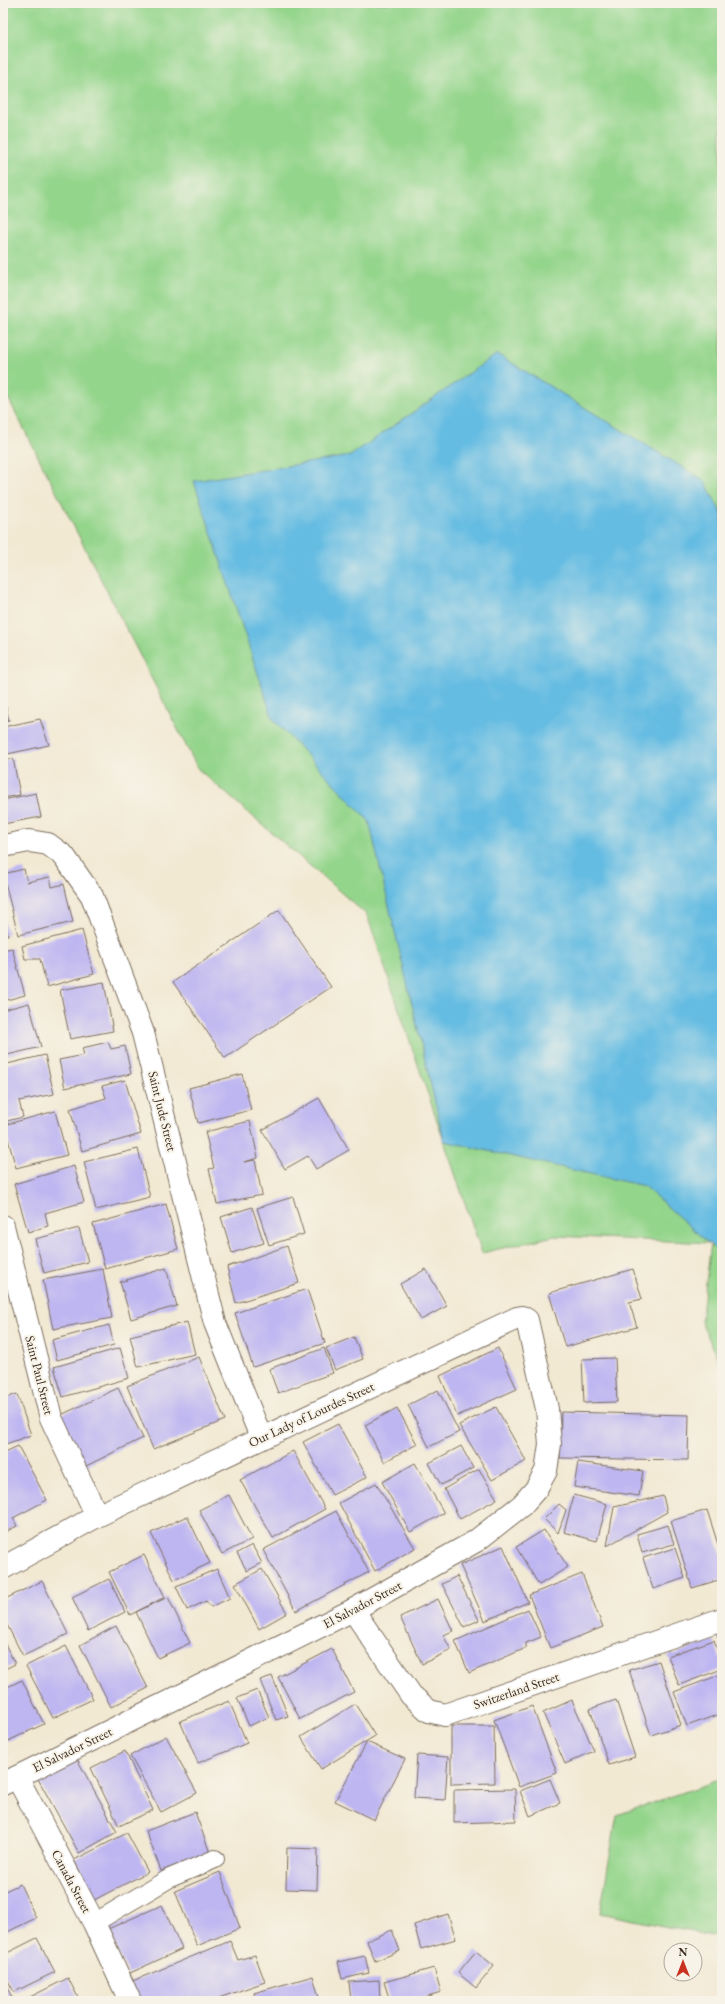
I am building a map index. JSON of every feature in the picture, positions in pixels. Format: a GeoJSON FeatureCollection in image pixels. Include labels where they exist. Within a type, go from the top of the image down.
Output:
{"type":"FeatureCollection","features":[{"type":"Feature","properties":{"kind":"street","name":"Saint Jude Street"},"geometry":{"type":"LineString","coordinates":[[3,846],[29,841],[48,844],[64,856],[92,896],[143,1033],[215,1322],[262,1437]]}},
{"type":"Feature","properties":{"kind":"street","name":"Saint Paul Street"},"geometry":{"type":"LineString","coordinates":[[3,1226],[51,1418],[97,1516]]}},
{"type":"Feature","properties":{"kind":"street","name":"Our Lady of Lourdes Street"},"geometry":{"type":"LineString","coordinates":[[3,1568],[97,1516],[262,1437],[517,1318],[526,1319]]}},
{"type":"Feature","properties":{"kind":"street","name":"El Salvador Street"},"geometry":{"type":"LineString","coordinates":[[10,1781],[353,1610],[476,1541],[522,1505],[536,1489],[546,1471],[550,1444],[547,1409],[529,1325],[526,1319]]}},
{"type":"Feature","properties":{"kind":"street","name":"Switzerland Street"},"geometry":{"type":"LineString","coordinates":[[353,1610],[412,1695],[429,1711],[445,1715],[722,1619]]}},
{"type":"Feature","properties":{"kind":"street","name":"Canada Street"},"geometry":{"type":"LineString","coordinates":[[10,1781],[94,1922],[130,2001]]}},
{"type":"Feature","properties":{"kind":"lane"},"geometry":{"type":"LineString","coordinates":[[94,1922],[170,1878],[214,1860]]}},
{"type":"Feature","properties":{"kind":"green space"},"geometry":{"type":"Polygon","coordinates":[[[3,3],[721,3],[722,1367],[701,1322],[711,1243],[554,1236],[482,1253],[367,915],[198,769],[3,388],[3,3]]]}},
{"type":"Feature","properties":{"kind":"green space"},"geometry":{"type":"Polygon","coordinates":[[[722,1779],[722,1938],[600,1913],[617,1815],[722,1779]]]}},
{"type":"Feature","properties":{"kind":"water"},"geometry":{"type":"Polygon","coordinates":[[[497,354],[705,481],[722,515],[722,1255],[644,1186],[444,1141],[369,821],[273,719],[194,481],[350,456],[497,354]]]}},
{"type":"Feature","properties":{"kind":"building"},"geometry":{"type":"Polygon","coordinates":[[[3,695],[9,720],[3,722],[3,695]]]}},
{"type":"Feature","properties":{"kind":"building"},"geometry":{"type":"Polygon","coordinates":[[[40,719],[49,745],[3,755],[3,727],[40,719]]]}},
{"type":"Feature","properties":{"kind":"building"},"geometry":{"type":"Polygon","coordinates":[[[13,758],[20,795],[3,798],[3,761],[13,758]]]}},
{"type":"Feature","properties":{"kind":"building"},"geometry":{"type":"Polygon","coordinates":[[[36,793],[41,817],[3,824],[3,800],[36,793]]]}},
{"type":"Feature","properties":{"kind":"building"},"geometry":{"type":"Polygon","coordinates":[[[24,869],[27,882],[50,877],[52,887],[64,884],[73,922],[18,935],[3,874],[24,869]]]}},
{"type":"Feature","properties":{"kind":"building"},"geometry":{"type":"Polygon","coordinates":[[[279,910],[331,987],[225,1058],[173,982],[279,910]]]}},
{"type":"Feature","properties":{"kind":"building"},"geometry":{"type":"Polygon","coordinates":[[[3,917],[8,935],[3,936],[3,917]]]}},
{"type":"Feature","properties":{"kind":"building"},"geometry":{"type":"Polygon","coordinates":[[[82,930],[94,974],[47,987],[40,959],[25,959],[22,946],[82,930]]]}},
{"type":"Feature","properties":{"kind":"building"},"geometry":{"type":"Polygon","coordinates":[[[12,948],[25,995],[3,1001],[3,950],[12,948]]]}},
{"type":"Feature","properties":{"kind":"building"},"geometry":{"type":"Polygon","coordinates":[[[104,982],[113,1031],[70,1039],[60,990],[104,982]]]}},
{"type":"Feature","properties":{"kind":"building"},"geometry":{"type":"Polygon","coordinates":[[[29,1003],[41,1047],[3,1056],[3,1010],[29,1003]]]}},
{"type":"Feature","properties":{"kind":"building"},"geometry":{"type":"Polygon","coordinates":[[[108,1042],[111,1049],[125,1046],[131,1074],[65,1088],[59,1060],[84,1055],[82,1048],[108,1042]]]}},
{"type":"Feature","properties":{"kind":"building"},"geometry":{"type":"Polygon","coordinates":[[[45,1055],[54,1094],[19,1101],[23,1117],[3,1122],[3,1065],[45,1055]]]}},
{"type":"Feature","properties":{"kind":"building"},"geometry":{"type":"Polygon","coordinates":[[[242,1074],[251,1110],[198,1123],[189,1088],[242,1074]]]}},
{"type":"Feature","properties":{"kind":"building"},"geometry":{"type":"Polygon","coordinates":[[[125,1080],[141,1134],[82,1151],[70,1109],[106,1098],[102,1086],[125,1080]]]}},
{"type":"Feature","properties":{"kind":"building"},"geometry":{"type":"Polygon","coordinates":[[[319,1098],[349,1150],[316,1169],[308,1156],[285,1169],[262,1130],[319,1098]]]}},
{"type":"Feature","properties":{"kind":"building"},"geometry":{"type":"Polygon","coordinates":[[[55,1111],[67,1155],[16,1168],[4,1125],[55,1111]]]}},
{"type":"Feature","properties":{"kind":"building"},"geometry":{"type":"Polygon","coordinates":[[[250,1121],[258,1158],[244,1162],[255,1160],[262,1195],[217,1204],[209,1169],[214,1168],[205,1132],[250,1121]]]}},
{"type":"Feature","properties":{"kind":"building"},"geometry":{"type":"Polygon","coordinates":[[[138,1149],[150,1197],[96,1210],[84,1162],[138,1149]]]}},
{"type":"Feature","properties":{"kind":"building"},"geometry":{"type":"Polygon","coordinates":[[[74,1166],[84,1202],[45,1213],[48,1226],[28,1232],[14,1184],[74,1166]]]}},
{"type":"Feature","properties":{"kind":"building"},"geometry":{"type":"Polygon","coordinates":[[[293,1197],[304,1234],[269,1245],[257,1208],[293,1197]]]}},
{"type":"Feature","properties":{"kind":"building"},"geometry":{"type":"Polygon","coordinates":[[[166,1204],[178,1249],[105,1269],[93,1224],[166,1204]]]}},
{"type":"Feature","properties":{"kind":"building"},"geometry":{"type":"Polygon","coordinates":[[[252,1207],[264,1243],[232,1253],[221,1217],[252,1207]]]}},
{"type":"Feature","properties":{"kind":"building"},"geometry":{"type":"Polygon","coordinates":[[[79,1228],[88,1262],[44,1273],[35,1239],[79,1228]]]}},
{"type":"Feature","properties":{"kind":"building"},"geometry":{"type":"Polygon","coordinates":[[[287,1246],[299,1283],[236,1303],[227,1267],[287,1246]]]}},
{"type":"Feature","properties":{"kind":"building"},"geometry":{"type":"Polygon","coordinates":[[[166,1268],[177,1306],[131,1319],[120,1282],[166,1268]]]}},
{"type":"Feature","properties":{"kind":"building"},"geometry":{"type":"Polygon","coordinates":[[[103,1269],[112,1318],[53,1329],[43,1280],[103,1269]]]}},
{"type":"Feature","properties":{"kind":"building"},"geometry":{"type":"Polygon","coordinates":[[[426,1269],[447,1306],[421,1320],[400,1284],[426,1269]]]}},
{"type":"Feature","properties":{"kind":"building"},"geometry":{"type":"Polygon","coordinates":[[[633,1269],[642,1299],[629,1302],[637,1327],[565,1347],[549,1293],[633,1269]]]}},
{"type":"Feature","properties":{"kind":"building"},"geometry":{"type":"Polygon","coordinates":[[[307,1289],[325,1343],[253,1367],[235,1313],[307,1289]]]}},
{"type":"Feature","properties":{"kind":"building"},"geometry":{"type":"Polygon","coordinates":[[[187,1322],[195,1354],[138,1367],[130,1336],[187,1322]]]}},
{"type":"Feature","properties":{"kind":"building"},"geometry":{"type":"Polygon","coordinates":[[[109,1325],[114,1345],[57,1360],[52,1340],[109,1325]]]}},
{"type":"Feature","properties":{"kind":"building"},"geometry":{"type":"Polygon","coordinates":[[[354,1337],[363,1359],[335,1370],[326,1348],[354,1337]]]}},
{"type":"Feature","properties":{"kind":"building"},"geometry":{"type":"Polygon","coordinates":[[[120,1348],[129,1378],[63,1397],[54,1367],[120,1348]]]}},
{"type":"Feature","properties":{"kind":"building"},"geometry":{"type":"Polygon","coordinates":[[[324,1348],[333,1373],[278,1393],[269,1369],[324,1348]]]}},
{"type":"Feature","properties":{"kind":"building"},"geometry":{"type":"Polygon","coordinates":[[[498,1348],[517,1389],[457,1416],[440,1376],[498,1348]]]}},
{"type":"Feature","properties":{"kind":"building"},"geometry":{"type":"Polygon","coordinates":[[[199,1357],[225,1420],[153,1449],[127,1386],[199,1357]]]}},
{"type":"Feature","properties":{"kind":"building"},"geometry":{"type":"Polygon","coordinates":[[[615,1358],[617,1402],[584,1403],[582,1359],[615,1358]]]}},
{"type":"Feature","properties":{"kind":"building"},"geometry":{"type":"Polygon","coordinates":[[[118,1388],[143,1438],[86,1466],[61,1415],[118,1388]]]}},
{"type":"Feature","properties":{"kind":"building"},"geometry":{"type":"Polygon","coordinates":[[[438,1390],[459,1432],[429,1447],[408,1405],[438,1390]]]}},
{"type":"Feature","properties":{"kind":"building"},"geometry":{"type":"Polygon","coordinates":[[[17,1394],[31,1435],[3,1445],[3,1399],[17,1394]]]}},
{"type":"Feature","properties":{"kind":"building"},"geometry":{"type":"Polygon","coordinates":[[[496,1407],[526,1461],[492,1480],[459,1425],[496,1407]]]}},
{"type":"Feature","properties":{"kind":"building"},"geometry":{"type":"Polygon","coordinates":[[[397,1408],[417,1444],[384,1462],[365,1425],[397,1408]]]}},
{"type":"Feature","properties":{"kind":"building"},"geometry":{"type":"Polygon","coordinates":[[[561,1412],[689,1415],[688,1460],[560,1458],[561,1412]]]}},
{"type":"Feature","properties":{"kind":"building"},"geometry":{"type":"Polygon","coordinates":[[[338,1424],[367,1477],[332,1495],[303,1442],[338,1424]]]}},
{"type":"Feature","properties":{"kind":"building"},"geometry":{"type":"Polygon","coordinates":[[[18,1446],[47,1500],[13,1518],[17,1526],[3,1533],[3,1453],[18,1446]]]}},
{"type":"Feature","properties":{"kind":"building"},"geometry":{"type":"Polygon","coordinates":[[[461,1446],[473,1468],[441,1485],[429,1463],[461,1446]]]}},
{"type":"Feature","properties":{"kind":"building"},"geometry":{"type":"Polygon","coordinates":[[[293,1451],[325,1509],[273,1538],[240,1480],[293,1451]]]}},
{"type":"Feature","properties":{"kind":"building"},"geometry":{"type":"Polygon","coordinates":[[[578,1462],[643,1471],[639,1496],[574,1487],[578,1462]]]}},
{"type":"Feature","properties":{"kind":"building"},"geometry":{"type":"Polygon","coordinates":[[[415,1463],[444,1513],[410,1532],[382,1482],[415,1463]]]}},
{"type":"Feature","properties":{"kind":"building"},"geometry":{"type":"Polygon","coordinates":[[[479,1469],[497,1499],[460,1519],[444,1489],[479,1469]]]}},
{"type":"Feature","properties":{"kind":"building"},"geometry":{"type":"Polygon","coordinates":[[[376,1483],[415,1548],[375,1571],[339,1503],[376,1483]]]}},
{"type":"Feature","properties":{"kind":"building"},"geometry":{"type":"Polygon","coordinates":[[[229,1495],[252,1539],[222,1554],[199,1510],[229,1495]]]}},
{"type":"Feature","properties":{"kind":"building"},"geometry":{"type":"Polygon","coordinates":[[[574,1495],[607,1504],[597,1541],[564,1532],[574,1495]]]}},
{"type":"Feature","properties":{"kind":"building"},"geometry":{"type":"Polygon","coordinates":[[[663,1496],[667,1512],[607,1546],[614,1507],[663,1496]]]}},
{"type":"Feature","properties":{"kind":"building"},"geometry":{"type":"Polygon","coordinates":[[[559,1504],[566,1510],[558,1533],[544,1519],[559,1504]]]}},
{"type":"Feature","properties":{"kind":"building"},"geometry":{"type":"Polygon","coordinates":[[[707,1510],[722,1557],[722,1579],[692,1588],[671,1521],[707,1510]]]}},
{"type":"Feature","properties":{"kind":"building"},"geometry":{"type":"Polygon","coordinates":[[[336,1511],[369,1572],[296,1611],[263,1550],[336,1511]]]}},
{"type":"Feature","properties":{"kind":"building"},"geometry":{"type":"Polygon","coordinates":[[[187,1516],[210,1563],[174,1580],[151,1533],[187,1516]]]}},
{"type":"Feature","properties":{"kind":"building"},"geometry":{"type":"Polygon","coordinates":[[[668,1525],[674,1544],[642,1553],[637,1534],[668,1525]]]}},
{"type":"Feature","properties":{"kind":"building"},"geometry":{"type":"Polygon","coordinates":[[[544,1530],[568,1567],[539,1585],[516,1547],[544,1530]]]}},
{"type":"Feature","properties":{"kind":"building"},"geometry":{"type":"Polygon","coordinates":[[[252,1545],[262,1563],[247,1571],[237,1553],[252,1545]]]}},
{"type":"Feature","properties":{"kind":"building"},"geometry":{"type":"Polygon","coordinates":[[[503,1546],[528,1602],[485,1621],[460,1565],[503,1546]]]}},
{"type":"Feature","properties":{"kind":"building"},"geometry":{"type":"Polygon","coordinates":[[[675,1548],[685,1578],[653,1589],[643,1558],[675,1548]]]}},
{"type":"Feature","properties":{"kind":"building"},"geometry":{"type":"Polygon","coordinates":[[[144,1555],[165,1597],[130,1615],[109,1572],[144,1555]]]}},
{"type":"Feature","properties":{"kind":"building"},"geometry":{"type":"Polygon","coordinates":[[[217,1569],[230,1598],[211,1607],[206,1601],[187,1610],[176,1586],[217,1569]]]}},
{"type":"Feature","properties":{"kind":"building"},"geometry":{"type":"Polygon","coordinates":[[[262,1569],[287,1613],[259,1629],[235,1584],[262,1569]]]}},
{"type":"Feature","properties":{"kind":"building"},"geometry":{"type":"Polygon","coordinates":[[[582,1574],[603,1627],[550,1648],[529,1595],[582,1574]]]}},
{"type":"Feature","properties":{"kind":"building"},"geometry":{"type":"Polygon","coordinates":[[[457,1576],[479,1620],[464,1627],[442,1584],[457,1576]]]}},
{"type":"Feature","properties":{"kind":"building"},"geometry":{"type":"Polygon","coordinates":[[[109,1579],[125,1612],[88,1631],[72,1597],[109,1579]]]}},
{"type":"Feature","properties":{"kind":"building"},"geometry":{"type":"Polygon","coordinates":[[[42,1581],[68,1634],[23,1656],[3,1617],[3,1600],[42,1581]]]}},
{"type":"Feature","properties":{"kind":"building"},"geometry":{"type":"Polygon","coordinates":[[[168,1597],[190,1643],[158,1658],[136,1612],[168,1597]]]}},
{"type":"Feature","properties":{"kind":"building"},"geometry":{"type":"Polygon","coordinates":[[[438,1599],[453,1631],[443,1635],[451,1650],[422,1664],[400,1617],[438,1599]]]}},
{"type":"Feature","properties":{"kind":"building"},"geometry":{"type":"Polygon","coordinates":[[[528,1609],[541,1637],[526,1643],[526,1648],[469,1673],[455,1641],[528,1609]]]}},
{"type":"Feature","properties":{"kind":"building"},"geometry":{"type":"Polygon","coordinates":[[[116,1626],[148,1688],[111,1707],[80,1645],[116,1626]]]}},
{"type":"Feature","properties":{"kind":"building"},"geometry":{"type":"Polygon","coordinates":[[[722,1632],[722,1648],[717,1634],[722,1632]]]}},
{"type":"Feature","properties":{"kind":"building"},"geometry":{"type":"Polygon","coordinates":[[[3,1640],[15,1664],[3,1670],[3,1640]]]}},
{"type":"Feature","properties":{"kind":"building"},"geometry":{"type":"Polygon","coordinates":[[[714,1640],[722,1663],[722,1669],[679,1685],[668,1656],[714,1640]]]}},
{"type":"Feature","properties":{"kind":"building"},"geometry":{"type":"Polygon","coordinates":[[[66,1646],[93,1699],[53,1718],[26,1666],[66,1646]]]}},
{"type":"Feature","properties":{"kind":"building"},"geometry":{"type":"Polygon","coordinates":[[[332,1649],[354,1692],[300,1719],[278,1677],[332,1649]]]}},
{"type":"Feature","properties":{"kind":"building"},"geometry":{"type":"Polygon","coordinates":[[[659,1661],[681,1725],[651,1735],[629,1670],[659,1661]]]}},
{"type":"Feature","properties":{"kind":"building"},"geometry":{"type":"Polygon","coordinates":[[[722,1674],[722,1713],[687,1726],[674,1692],[722,1674]]]}},
{"type":"Feature","properties":{"kind":"building"},"geometry":{"type":"Polygon","coordinates":[[[272,1676],[288,1716],[276,1720],[260,1680],[272,1676]]]}},
{"type":"Feature","properties":{"kind":"building"},"geometry":{"type":"Polygon","coordinates":[[[22,1680],[44,1724],[8,1741],[3,1731],[3,1689],[22,1680]]]}},
{"type":"Feature","properties":{"kind":"building"},"geometry":{"type":"Polygon","coordinates":[[[257,1690],[269,1717],[249,1726],[237,1698],[257,1690]]]}},
{"type":"Feature","properties":{"kind":"building"},"geometry":{"type":"Polygon","coordinates":[[[572,1700],[594,1751],[565,1764],[543,1713],[572,1700]]]}},
{"type":"Feature","properties":{"kind":"building"},"geometry":{"type":"Polygon","coordinates":[[[616,1700],[635,1757],[609,1765],[590,1709],[616,1700]]]}},
{"type":"Feature","properties":{"kind":"building"},"geometry":{"type":"Polygon","coordinates":[[[229,1701],[247,1743],[198,1763],[180,1721],[229,1701]]]}},
{"type":"Feature","properties":{"kind":"building"},"geometry":{"type":"Polygon","coordinates":[[[355,1704],[375,1736],[321,1769],[301,1737],[355,1704]]]}},
{"type":"Feature","properties":{"kind":"building"},"geometry":{"type":"Polygon","coordinates":[[[532,1706],[557,1773],[519,1787],[494,1720],[532,1706]]]}},
{"type":"Feature","properties":{"kind":"building"},"geometry":{"type":"Polygon","coordinates":[[[451,1726],[494,1726],[495,1783],[451,1784],[451,1726]]]}},
{"type":"Feature","properties":{"kind":"building"},"geometry":{"type":"Polygon","coordinates":[[[166,1736],[197,1793],[161,1812],[130,1756],[166,1736]]]}},
{"type":"Feature","properties":{"kind":"building"},"geometry":{"type":"Polygon","coordinates":[[[367,1742],[405,1759],[374,1820],[335,1801],[367,1742]]]}},
{"type":"Feature","properties":{"kind":"building"},"geometry":{"type":"Polygon","coordinates":[[[3,1743],[8,1754],[3,1757],[3,1743]]]}},
{"type":"Feature","properties":{"kind":"building"},"geometry":{"type":"Polygon","coordinates":[[[125,1751],[153,1810],[119,1826],[91,1768],[125,1751]]]}},
{"type":"Feature","properties":{"kind":"building"},"geometry":{"type":"Polygon","coordinates":[[[417,1755],[448,1757],[445,1800],[414,1798],[417,1755]]]}},
{"type":"Feature","properties":{"kind":"building"},"geometry":{"type":"Polygon","coordinates":[[[76,1757],[117,1832],[79,1853],[37,1777],[76,1757]]]}},
{"type":"Feature","properties":{"kind":"building"},"geometry":{"type":"Polygon","coordinates":[[[550,1779],[560,1803],[530,1816],[520,1791],[550,1779]]]}},
{"type":"Feature","properties":{"kind":"building"},"geometry":{"type":"Polygon","coordinates":[[[515,1789],[516,1821],[454,1823],[454,1790],[515,1789]]]}},
{"type":"Feature","properties":{"kind":"building"},"geometry":{"type":"Polygon","coordinates":[[[195,1812],[210,1853],[161,1871],[146,1831],[195,1812]]]}},
{"type":"Feature","properties":{"kind":"building"},"geometry":{"type":"Polygon","coordinates":[[[127,1833],[148,1872],[94,1900],[74,1860],[127,1833]]]}},
{"type":"Feature","properties":{"kind":"building"},"geometry":{"type":"Polygon","coordinates":[[[287,1848],[318,1849],[317,1890],[286,1889],[287,1848]]]}},
{"type":"Feature","properties":{"kind":"building"},"geometry":{"type":"Polygon","coordinates":[[[220,1872],[240,1928],[197,1946],[175,1891],[220,1872]]]}},
{"type":"Feature","properties":{"kind":"building"},"geometry":{"type":"Polygon","coordinates":[[[20,1884],[36,1918],[3,1934],[3,1892],[20,1884]]]}},
{"type":"Feature","properties":{"kind":"building"},"geometry":{"type":"Polygon","coordinates":[[[162,1905],[182,1949],[128,1974],[108,1929],[162,1905]]]}},
{"type":"Feature","properties":{"kind":"building"},"geometry":{"type":"Polygon","coordinates":[[[448,1914],[456,1939],[421,1949],[414,1925],[448,1914]]]}},
{"type":"Feature","properties":{"kind":"building"},"geometry":{"type":"Polygon","coordinates":[[[392,1930],[400,1951],[375,1961],[367,1941],[392,1930]]]}},
{"type":"Feature","properties":{"kind":"building"},"geometry":{"type":"Polygon","coordinates":[[[37,1938],[55,1972],[14,1992],[3,1971],[3,1955],[37,1938]]]}},
{"type":"Feature","properties":{"kind":"building"},"geometry":{"type":"Polygon","coordinates":[[[230,1941],[238,1960],[255,1955],[265,1982],[210,2001],[138,2001],[130,1982],[230,1941]]]}},
{"type":"Feature","properties":{"kind":"building"},"geometry":{"type":"Polygon","coordinates":[[[476,1951],[494,1966],[476,1988],[458,1973],[476,1951]]]}},
{"type":"Feature","properties":{"kind":"building"},"geometry":{"type":"Polygon","coordinates":[[[365,1956],[369,1973],[342,1979],[338,1962],[365,1956]]]}},
{"type":"Feature","properties":{"kind":"building"},"geometry":{"type":"Polygon","coordinates":[[[434,1968],[441,1992],[411,2001],[390,2001],[384,1982],[434,1968]]]}},
{"type":"Feature","properties":{"kind":"building"},"geometry":{"type":"Polygon","coordinates":[[[313,1976],[320,2001],[256,2001],[254,1993],[313,1976]]]}},
{"type":"Feature","properties":{"kind":"building"},"geometry":{"type":"Polygon","coordinates":[[[68,1978],[80,2001],[22,2001],[68,1978]]]}},
{"type":"Feature","properties":{"kind":"building"},"geometry":{"type":"Polygon","coordinates":[[[3,1980],[14,2001],[3,2001],[3,1980]]]}},
{"type":"Feature","properties":{"kind":"building"},"geometry":{"type":"Polygon","coordinates":[[[379,1980],[380,2001],[351,2001],[349,1982],[379,1980]]]}}]}
